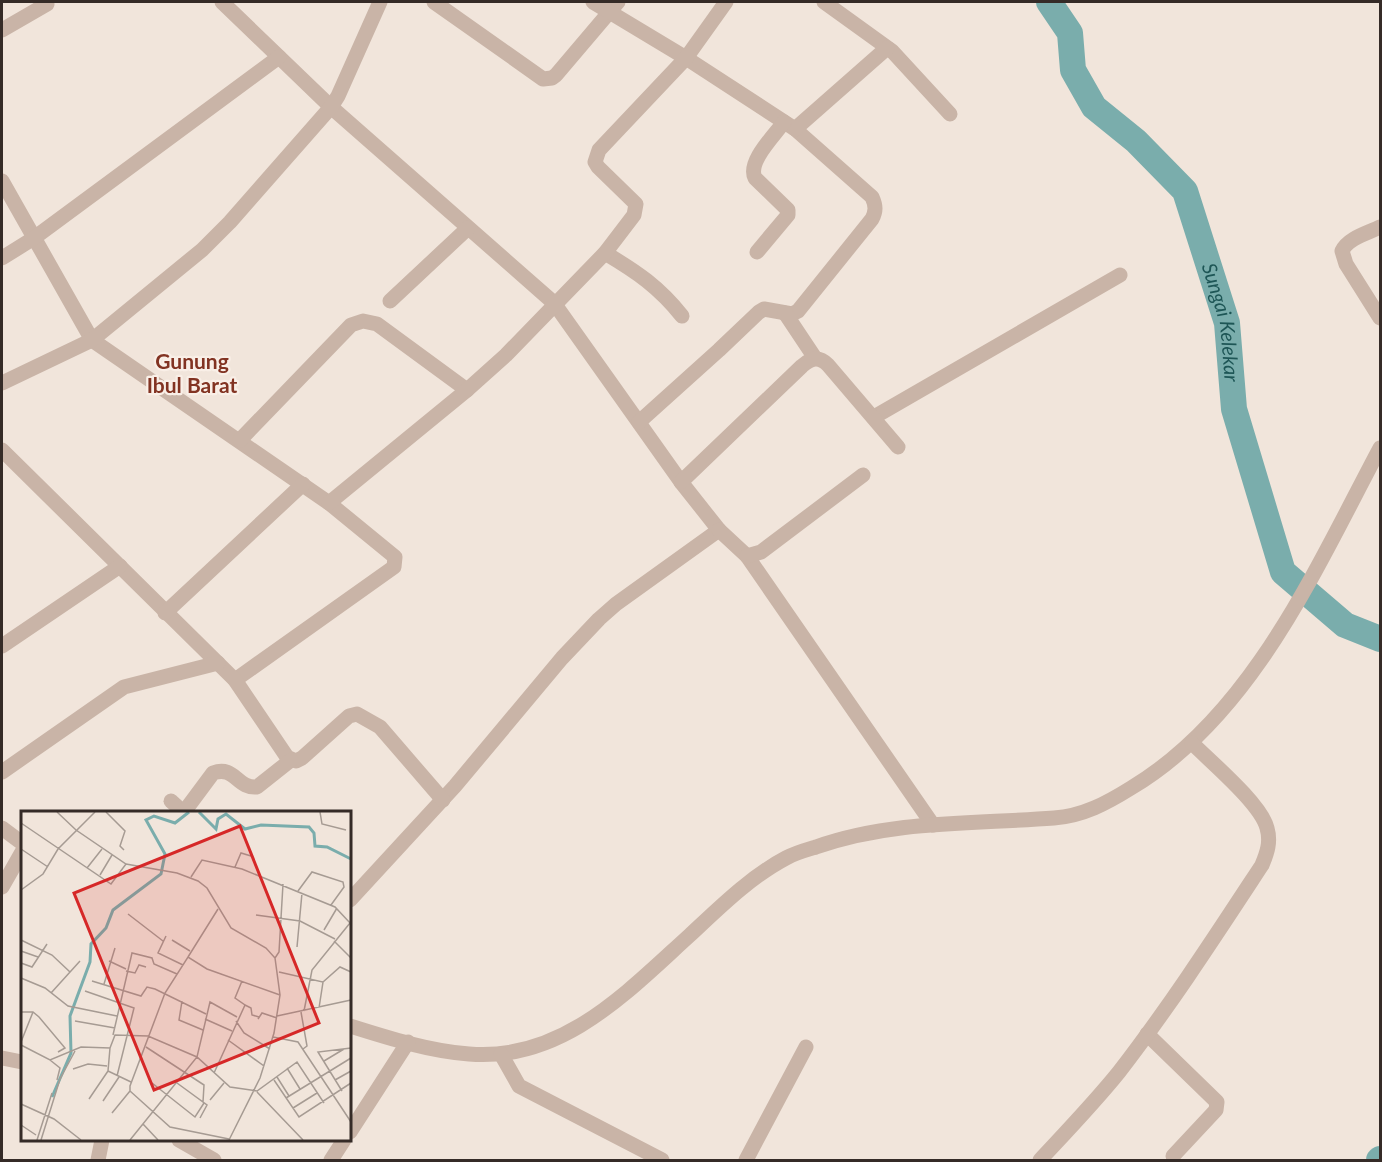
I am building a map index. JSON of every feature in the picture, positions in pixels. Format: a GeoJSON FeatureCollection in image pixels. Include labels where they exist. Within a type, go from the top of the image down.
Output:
{"type":"FeatureCollection","features":[{"type":"Feature","properties":{"kind":"street"},"geometry":{"type":"LineString","coordinates":[[222,2],[331,107],[554,303],[681,482],[718,530],[747,556],[933,825]]}},
{"type":"Feature","properties":{"kind":"street"},"geometry":{"type":"LineString","coordinates":[[2,383],[92,340],[202,250],[230,222],[331,107],[380,2]]}},
{"type":"Feature","properties":{"kind":"street"},"geometry":{"type":"LineString","coordinates":[[434,2],[543,79],[556,75],[614,7]]}},
{"type":"Feature","properties":{"kind":"street"},"geometry":{"type":"LineString","coordinates":[[593,2],[614,7],[789,126],[872,197],[876,211],[798,311],[792,314],[764,309],[759,312],[639,422]]}},
{"type":"Feature","properties":{"kind":"street"},"geometry":{"type":"LineString","coordinates":[[329,503],[467,390],[506,354],[605,253],[634,215],[636,204],[597,167],[596,156],[599,150],[686,58],[726,2]]}},
{"type":"Feature","properties":{"kind":"street"},"geometry":{"type":"LineString","coordinates":[[824,2],[898,56],[950,114]]}},
{"type":"Feature","properties":{"kind":"street"},"geometry":{"type":"LineString","coordinates":[[2,30],[47,4]]}},
{"type":"Feature","properties":{"kind":"street"},"geometry":{"type":"LineString","coordinates":[[757,252],[788,215],[788,210],[755,178],[752,172],[754,163],[789,126],[887,48]]}},
{"type":"Feature","properties":{"kind":"street"},"geometry":{"type":"LineString","coordinates":[[2,258],[34,238],[279,57]]}},
{"type":"Feature","properties":{"kind":"street"},"geometry":{"type":"LineString","coordinates":[[2,181],[92,340],[303,484],[391,552],[394,557],[394,567],[235,680]]}},
{"type":"Feature","properties":{"kind":"street"},"geometry":{"type":"LineString","coordinates":[[1380,227],[1354,239],[1342,251],[1346,264],[1380,318]]}},
{"type":"Feature","properties":{"kind":"street"},"geometry":{"type":"LineString","coordinates":[[390,301],[468,228]]}},
{"type":"Feature","properties":{"kind":"street"},"geometry":{"type":"LineString","coordinates":[[605,253],[636,271],[667,298],[682,316]]}},
{"type":"Feature","properties":{"kind":"street"},"geometry":{"type":"LineString","coordinates":[[874,417],[1120,275]]}},
{"type":"Feature","properties":{"kind":"street"},"geometry":{"type":"LineString","coordinates":[[785,313],[815,358]]}},
{"type":"Feature","properties":{"kind":"street"},"geometry":{"type":"LineString","coordinates":[[240,440],[351,326],[363,321],[377,324],[467,390]]}},
{"type":"Feature","properties":{"kind":"street"},"geometry":{"type":"LineString","coordinates":[[681,482],[802,366],[815,358],[828,365],[898,447]]}},
{"type":"Feature","properties":{"kind":"street"},"geometry":{"type":"LineString","coordinates":[[351,1026],[439,1050],[471,1054],[501,1054],[535,1047],[582,1026],[611,1005],[714,912],[787,857],[830,842],[870,833],[933,825],[1058,818],[1089,812],[1149,778],[1192,743],[1222,710],[1252,671],[1298,600],[1380,448]]}},
{"type":"Feature","properties":{"kind":"street"},"geometry":{"type":"LineString","coordinates":[[2,450],[235,680],[287,757],[296,761],[302,758],[349,716],[357,714],[380,727],[443,800]]}},
{"type":"Feature","properties":{"kind":"street"},"geometry":{"type":"LineString","coordinates":[[747,556],[761,552],[863,475]]}},
{"type":"Feature","properties":{"kind":"street"},"geometry":{"type":"LineString","coordinates":[[165,613],[303,484]]}},
{"type":"Feature","properties":{"kind":"street"},"geometry":{"type":"LineString","coordinates":[[351,899],[443,800],[562,657],[599,618],[718,530]]}},
{"type":"Feature","properties":{"kind":"street"},"geometry":{"type":"LineString","coordinates":[[2,646],[120,566]]}},
{"type":"Feature","properties":{"kind":"street"},"geometry":{"type":"LineString","coordinates":[[2,772],[124,687],[218,663]]}},
{"type":"Feature","properties":{"kind":"street"},"geometry":{"type":"LineString","coordinates":[[1040,1161],[1095,1101],[1147,1034],[1262,865],[1269,848],[1267,829],[1260,811],[1192,743]]}},
{"type":"Feature","properties":{"kind":"street"},"geometry":{"type":"LineString","coordinates":[[185,811],[213,773],[220,770],[227,771],[243,784],[251,788],[257,787],[291,760]]}},
{"type":"Feature","properties":{"kind":"street"},"geometry":{"type":"LineString","coordinates":[[171,801],[182,811]]}},
{"type":"Feature","properties":{"kind":"street"},"geometry":{"type":"LineString","coordinates":[[2,828],[21,842]]}},
{"type":"Feature","properties":{"kind":"street"},"geometry":{"type":"LineString","coordinates":[[2,887],[21,854]]}},
{"type":"Feature","properties":{"kind":"street"},"geometry":{"type":"LineString","coordinates":[[1147,1034],[1217,1102],[1216,1110],[1173,1156]]}},
{"type":"Feature","properties":{"kind":"street"},"geometry":{"type":"LineString","coordinates":[[351,1130],[408,1042]]}},
{"type":"Feature","properties":{"kind":"street"},"geometry":{"type":"LineString","coordinates":[[746,1161],[806,1047]]}},
{"type":"Feature","properties":{"kind":"street"},"geometry":{"type":"LineString","coordinates":[[501,1054],[519,1086],[662,1161]]}},
{"type":"Feature","properties":{"kind":"street"},"geometry":{"type":"LineString","coordinates":[[2,1058],[21,1062]]}},
{"type":"Feature","properties":{"kind":"street"},"geometry":{"type":"LineString","coordinates":[[98,1161],[102,1141]]}},
{"type":"Feature","properties":{"kind":"street"},"geometry":{"type":"LineString","coordinates":[[181,1141],[214,1161]]}},
{"type":"Feature","properties":{"kind":"street"},"geometry":{"type":"LineString","coordinates":[[331,1161],[343,1141]]}},
{"type":"Feature","properties":{"kind":"waterway","name":"Sungai Kelekar"},"geometry":{"type":"LineString","coordinates":[[1049,2],[1070,33],[1073,70],[1094,107],[1136,141],[1185,191],[1227,323],[1234,409],[1283,572],[1345,625],[1380,639]]}},
{"type":"Feature","properties":{"kind":"district","name":"Gunung Ibul Barat"},"geometry":{"type":"Point","coordinates":[192,374]}}]}
